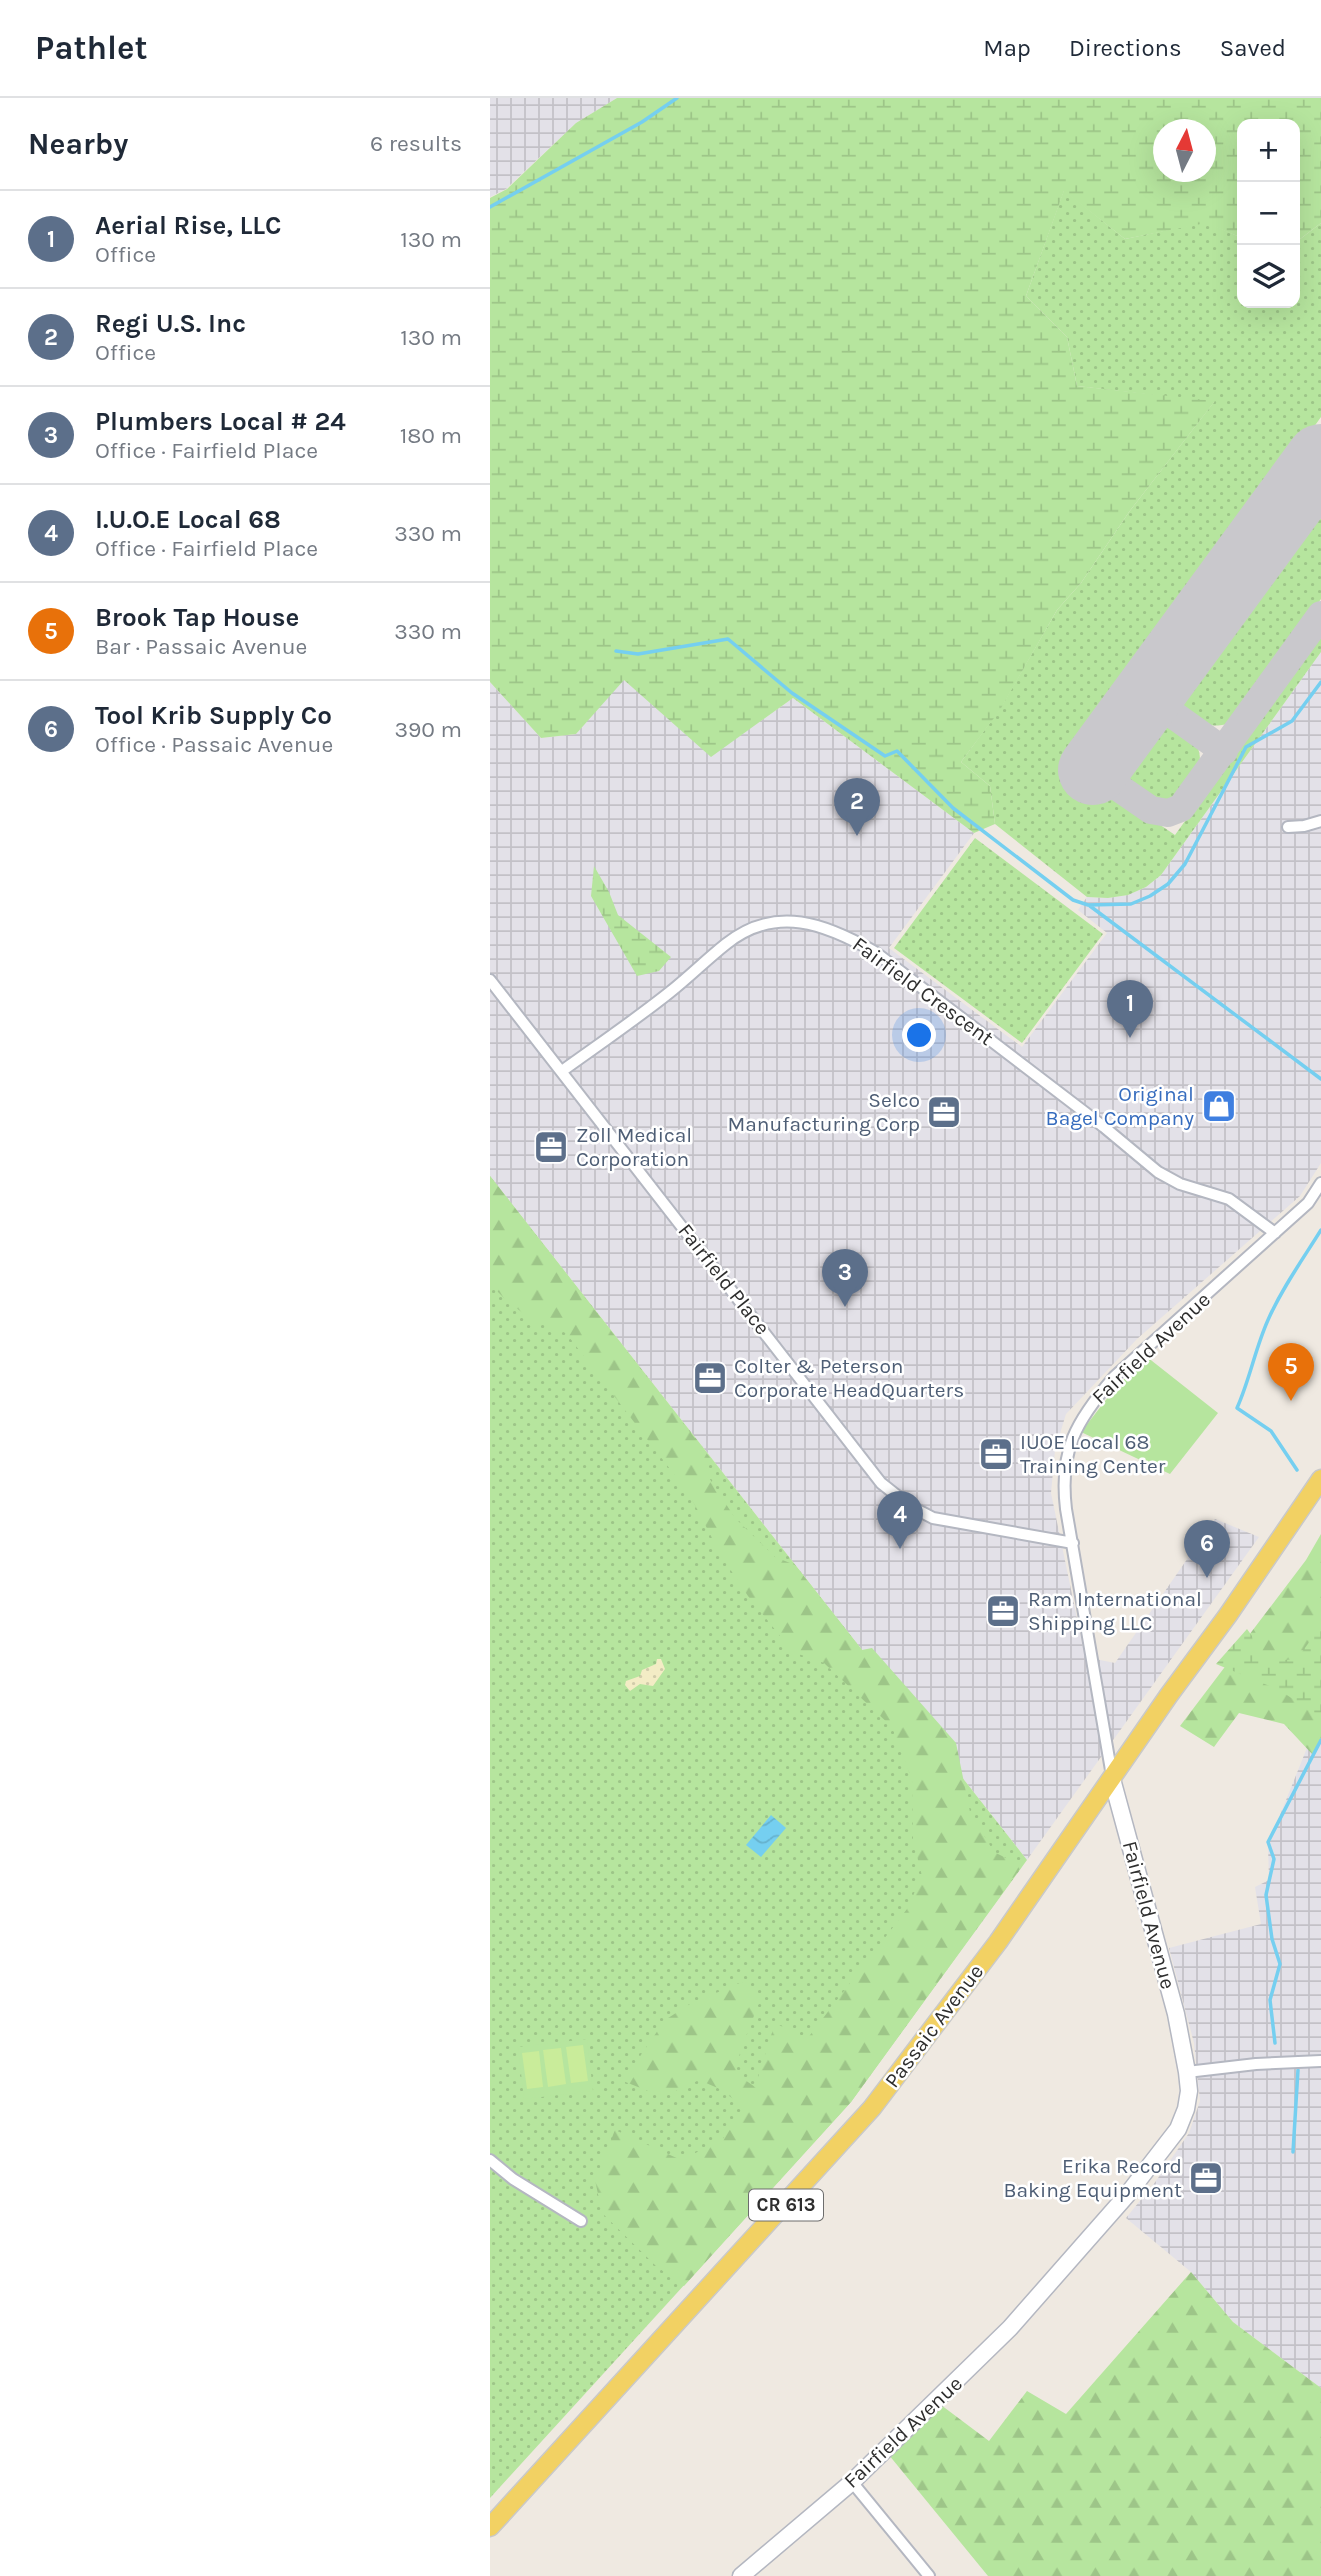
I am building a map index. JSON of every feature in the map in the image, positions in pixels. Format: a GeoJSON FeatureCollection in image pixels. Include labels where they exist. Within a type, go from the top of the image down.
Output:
{"type":"FeatureCollection","features":[{"type":"Feature","properties":{"kind":"main road","name":"Passaic Avenue"},"geometry":{"type":"LineString","coordinates":[[490,2527],[872,2108],[990,1952],[1321,1479]]}},
{"type":"Feature","properties":{"kind":"street"},"geometry":{"type":"LineString","coordinates":[[1288,827],[1321,821]]}},
{"type":"Feature","properties":{"kind":"street","name":"Fairfield Crescent"},"geometry":{"type":"LineString","coordinates":[[562,1071],[669,992],[729,942],[769,924],[788,920],[810,923],[836,931],[875,952],[1104,1127],[1158,1172],[1180,1184],[1229,1199],[1275,1233]]}},
{"type":"Feature","properties":{"kind":"street","name":"Fairfield Place"},"geometry":{"type":"LineString","coordinates":[[490,980],[881,1483],[910,1506],[933,1518],[1073,1543]]}},
{"type":"Feature","properties":{"kind":"street","name":"Fairfield Avenue"},"geometry":{"type":"LineString","coordinates":[[741,2576],[852,2482],[1010,2328],[1128,2195],[1178,2129],[1187,2100],[1187,2072],[1176,2014],[1112,1779],[1066,1509],[1064,1478],[1078,1423],[1114,1377],[1308,1203],[1321,1183]]}},
{"type":"Feature","properties":{"kind":"street"},"geometry":{"type":"LineString","coordinates":[[1187,2072],[1256,2064],[1321,2061]]}},
{"type":"Feature","properties":{"kind":"street"},"geometry":{"type":"LineString","coordinates":[[490,2160],[513,2179],[581,2221]]}},
{"type":"Feature","properties":{"kind":"street"},"geometry":{"type":"LineString","coordinates":[[852,2482],[929,2576]]}},
{"type":"Feature","properties":{"kind":"shaded area"},"geometry":{"type":"Polygon","coordinates":[[[490,98],[617,98],[576,123],[506,189],[490,197],[490,98]]]}},
{"type":"Feature","properties":{"kind":"shaded area"},"geometry":{"type":"Polygon","coordinates":[[[1321,652],[1321,1163],[1300,1196],[1137,1339],[1066,1414],[1055,1450],[1051,1493],[1085,1657],[1115,1663],[1215,1519],[1259,1537],[1027,1860],[490,1176],[490,682],[541,738],[576,734],[623,679],[711,756],[793,698],[974,833],[889,948],[1022,1047],[1107,933],[1078,910],[1087,897],[1128,895],[1146,887],[1161,875],[1321,652]]]}},
{"type":"Feature","properties":{"kind":"shaded area"},"geometry":{"type":"Polygon","coordinates":[[[1321,1713],[1321,2388],[1233,2322],[1191,2272],[1126,2218],[1189,2133],[1200,2101],[1194,2043],[1169,1948],[1261,1924],[1255,1887],[1269,1880],[1268,1845],[1321,1713]]]}},
{"type":"Feature","properties":{"kind":"green space"},"geometry":{"type":"Polygon","coordinates":[[[617,98],[1321,98],[1321,223],[1300,239],[1300,119],[1237,119],[1237,236],[1206,223],[1125,239],[1064,191],[1026,296],[1067,337],[1077,386],[1215,401],[1129,512],[1081,583],[1057,610],[1000,710],[961,762],[990,786],[995,824],[974,833],[793,698],[711,757],[624,680],[576,734],[541,738],[490,682],[490,198],[507,189],[576,123],[617,98]]]}},
{"type":"Feature","properties":{"kind":"green space"},"geometry":{"type":"Polygon","coordinates":[[[1064,190],[1125,239],[1206,222],[1237,236],[1237,308],[1300,308],[1300,239],[1321,223],[1321,417],[1072,765],[1175,835],[1321,631],[1321,652],[1161,875],[1146,887],[1128,895],[1087,897],[995,824],[990,786],[961,762],[1000,709],[1057,610],[1081,583],[1129,512],[1214,402],[1077,386],[1067,337],[1026,296],[1064,190]]]}},
{"type":"Feature","properties":{"kind":"green space"},"geometry":{"type":"Polygon","coordinates":[[[1321,485],[1321,599],[1230,723],[1206,725],[1197,721],[1183,708],[1180,698],[1184,675],[1321,485]]]}},
{"type":"Feature","properties":{"kind":"green space"},"geometry":{"type":"Polygon","coordinates":[[[1166,726],[1192,740],[1200,753],[1200,762],[1184,790],[1170,800],[1162,801],[1139,791],[1130,783],[1124,769],[1128,753],[1138,739],[1150,729],[1166,726]]]}},
{"type":"Feature","properties":{"kind":"green space"},"geometry":{"type":"Polygon","coordinates":[[[975,838],[1103,934],[1022,1043],[894,948],[975,838]]]}},
{"type":"Feature","properties":{"kind":"green space"},"geometry":{"type":"Polygon","coordinates":[[[594,866],[618,915],[671,957],[659,971],[637,976],[591,896],[594,866]]]}},
{"type":"Feature","properties":{"kind":"green space"},"geometry":{"type":"Polygon","coordinates":[[[490,1176],[1027,1860],[851,2102],[490,2498],[490,1176]]]}},
{"type":"Feature","properties":{"kind":"green space"},"geometry":{"type":"Polygon","coordinates":[[[490,1176],[711,1459],[702,1467],[735,1518],[775,1557],[795,1565],[862,1650],[872,1648],[956,1743],[970,1812],[994,1852],[1022,1866],[851,2102],[684,2286],[656,2266],[602,2213],[595,2180],[615,2130],[681,2160],[722,2140],[745,2108],[720,2089],[699,2080],[663,2097],[623,2081],[665,2020],[690,2004],[742,1982],[759,2003],[741,2049],[735,2073],[755,2087],[775,2023],[807,2039],[907,1909],[922,1876],[913,1840],[912,1780],[892,1727],[824,1663],[793,1652],[748,1596],[722,1557],[689,1494],[566,1333],[533,1321],[490,1284],[490,1176]]]}},
{"type":"Feature","properties":{"kind":"green space"},"geometry":{"type":"Polygon","coordinates":[[[1147,1357],[1218,1413],[1170,1474],[1081,1432],[1116,1387],[1147,1357]]]}},
{"type":"Feature","properties":{"kind":"green space"},"geometry":{"type":"Polygon","coordinates":[[[1321,1534],[1321,1740],[1313,1755],[1284,1724],[1239,1713],[1214,1747],[1180,1726],[1306,1560],[1321,1534]]]}},
{"type":"Feature","properties":{"kind":"green space"},"geometry":{"type":"Polygon","coordinates":[[[1247,1629],[1252,1636],[1254,1651],[1271,1661],[1297,1659],[1315,1634],[1321,1631],[1321,1717],[1279,1690],[1216,1664],[1247,1629]]]}},
{"type":"Feature","properties":{"kind":"green space"},"geometry":{"type":"Polygon","coordinates":[[[587,2039],[593,2091],[524,2099],[518,2047],[587,2039]]]}},
{"type":"Feature","properties":{"kind":"green space"},"geometry":{"type":"Polygon","coordinates":[[[583,2045],[588,2081],[571,2083],[566,2047],[583,2045]]]}},
{"type":"Feature","properties":{"kind":"green space"},"geometry":{"type":"Polygon","coordinates":[[[561,2048],[566,2084],[548,2087],[543,2050],[561,2048]]]}},
{"type":"Feature","properties":{"kind":"green space"},"geometry":{"type":"Polygon","coordinates":[[[539,2051],[543,2087],[527,2089],[522,2053],[539,2051]]]}},
{"type":"Feature","properties":{"kind":"green space"},"geometry":{"type":"Polygon","coordinates":[[[1191,2272],[1233,2322],[1321,2388],[1321,2576],[988,2576],[884,2449],[937,2402],[989,2441],[1027,2391],[1066,2414],[1191,2272]]]}},
{"type":"Feature","properties":{"kind":"sand"},"geometry":{"type":"Polygon","coordinates":[[[657,1659],[661,1659],[665,1669],[653,1686],[640,1684],[630,1691],[625,1685],[626,1681],[640,1676],[642,1670],[656,1664],[657,1659]]]}},
{"type":"Feature","properties":{"kind":"water"},"geometry":{"type":"Polygon","coordinates":[[[771,1815],[786,1828],[761,1857],[746,1845],[771,1815]]]}},
{"type":"Feature","properties":{"kind":"waterway"},"geometry":{"type":"LineString","coordinates":[[490,207],[642,122],[677,98]]}},
{"type":"Feature","properties":{"kind":"waterway"},"geometry":{"type":"LineString","coordinates":[[616,651],[638,654],[728,639],[792,693],[885,756],[897,751],[953,808],[1073,900],[1088,905],[1131,904],[1168,884],[1185,864],[1246,747],[1292,721],[1321,682]]}},
{"type":"Feature","properties":{"kind":"waterway"},"geometry":{"type":"LineString","coordinates":[[1090,906],[1321,1079]]}},
{"type":"Feature","properties":{"kind":"waterway"},"geometry":{"type":"LineString","coordinates":[[1297,1470],[1271,1431],[1237,1408],[1263,1331],[1286,1285],[1321,1230]]}},
{"type":"Feature","properties":{"kind":"waterway"},"geometry":{"type":"LineString","coordinates":[[1275,2043],[1270,2000],[1280,1964],[1272,1939],[1266,1895],[1274,1859],[1268,1842],[1321,1740]]}},
{"type":"Feature","properties":{"kind":"waterway"},"geometry":{"type":"LineString","coordinates":[[1293,2152],[1298,2070]]}},
{"type":"Feature","properties":{"kind":"taxiway"},"geometry":{"type":"LineString","coordinates":[[1093,770],[1151,810],[1168,813],[1181,808],[1321,615]]}},
{"type":"Feature","properties":{"kind":"taxiway"},"geometry":{"type":"LineString","coordinates":[[1147,696],[1224,751]]}},
{"type":"Feature","properties":{"kind":"runway"},"geometry":{"type":"LineString","coordinates":[[1093,770],[1321,459]]}},
{"type":"Feature","properties":{"kind":"place","name":"Regi U.S. Inc"},"geometry":{"type":"Point","coordinates":[857,836]}},
{"type":"Feature","properties":{"kind":"place","name":"Aerial Rise, LLC"},"geometry":{"type":"Point","coordinates":[1130,1038]}},
{"type":"Feature","properties":{"kind":"place","name":"Original Bagel Company"},"geometry":{"type":"Point","coordinates":[1219,1106]}},
{"type":"Feature","properties":{"kind":"place","name":"Selco Manufacturing Corp"},"geometry":{"type":"Point","coordinates":[944,1112]}},
{"type":"Feature","properties":{"kind":"place","name":"Zoll Medical Corporation"},"geometry":{"type":"Point","coordinates":[551,1147]}},
{"type":"Feature","properties":{"kind":"place","name":"Plumbers Local # 24"},"geometry":{"type":"Point","coordinates":[845,1307]}},
{"type":"Feature","properties":{"kind":"place","name":"Colter & Peterson Corporate HeadQuarters"},"geometry":{"type":"Point","coordinates":[710,1378]}},
{"type":"Feature","properties":{"kind":"place","name":"Brook Tap House"},"geometry":{"type":"Point","coordinates":[1291,1401]}},
{"type":"Feature","properties":{"kind":"place","name":"IUOE Local 68 Training Center"},"geometry":{"type":"Point","coordinates":[996,1454]}},
{"type":"Feature","properties":{"kind":"place","name":"I.U.O.E Local 68"},"geometry":{"type":"Point","coordinates":[900,1549]}},
{"type":"Feature","properties":{"kind":"place","name":"Tool Krib Supply Co"},"geometry":{"type":"Point","coordinates":[1207,1578]}},
{"type":"Feature","properties":{"kind":"place","name":"Ram International Shipping LLC"},"geometry":{"type":"Point","coordinates":[1003,1611]}},
{"type":"Feature","properties":{"kind":"place","name":"Erika Record Baking Equipment"},"geometry":{"type":"Point","coordinates":[1206,2178]}}]}
